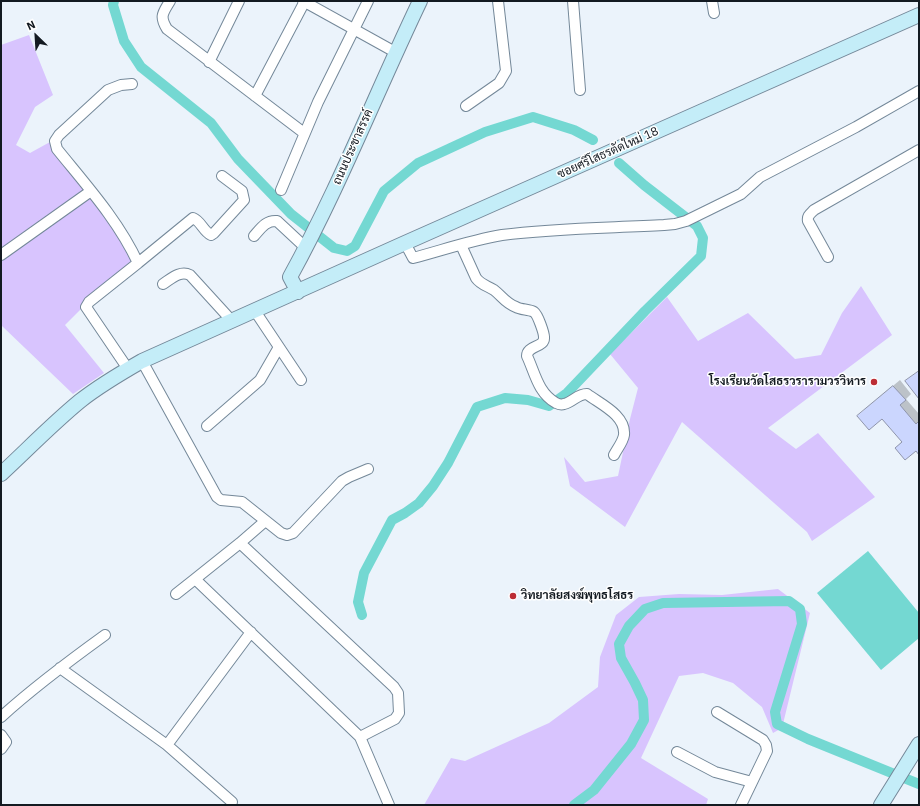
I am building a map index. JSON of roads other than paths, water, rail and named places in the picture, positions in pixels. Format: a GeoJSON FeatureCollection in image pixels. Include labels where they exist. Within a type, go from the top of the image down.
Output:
{"type":"FeatureCollection","features":[{"type":"Feature","properties":{"kind":"street"},"geometry":{"type":"LineString","coordinates":[[170,1],[162,14],[163,22],[167,29],[304,133]]}},
{"type":"Feature","properties":{"kind":"street"},"geometry":{"type":"LineString","coordinates":[[209,62],[240,1]]}},
{"type":"Feature","properties":{"kind":"street"},"geometry":{"type":"LineString","coordinates":[[255,96],[304,1],[395,52]]}},
{"type":"Feature","properties":{"kind":"street"},"geometry":{"type":"LineString","coordinates":[[281,190],[304,133],[368,1]]}},
{"type":"Feature","properties":{"kind":"street","name":"ถนนประชาสรรค์"},"geometry":{"type":"LineString","coordinates":[[298,292],[290,277],[318,225],[395,52],[420,1]]}},
{"type":"Feature","properties":{"kind":"street"},"geometry":{"type":"LineString","coordinates":[[466,106],[499,84],[506,71],[498,1]]}},
{"type":"Feature","properties":{"kind":"street"},"geometry":{"type":"LineString","coordinates":[[573,1],[580,90]]}},
{"type":"Feature","properties":{"kind":"street"},"geometry":{"type":"LineString","coordinates":[[712,1],[714,13]]}},
{"type":"Feature","properties":{"kind":"street","name":"ซอยศรีโสธรตัดใหม่ 18"},"geometry":{"type":"LineString","coordinates":[[1,474],[75,406],[95,391],[142,361],[919,15]]}},
{"type":"Feature","properties":{"kind":"street"},"geometry":{"type":"LineString","coordinates":[[132,84],[120,85],[108,90],[59,135],[55,141],[57,149],[116,224],[130,245],[138,263]]}},
{"type":"Feature","properties":{"kind":"street"},"geometry":{"type":"LineString","coordinates":[[405,243],[413,258],[502,236],[527,233],[664,225],[686,221],[741,194],[760,177],[856,127],[919,91]]}},
{"type":"Feature","properties":{"kind":"street"},"geometry":{"type":"LineString","coordinates":[[828,257],[808,221],[807,218],[810,214],[814,210],[919,150]]}},
{"type":"Feature","properties":{"kind":"street"},"geometry":{"type":"LineString","coordinates":[[128,369],[86,307],[89,302],[193,218],[196,219],[210,235],[214,233],[244,200],[242,191],[222,176]]}},
{"type":"Feature","properties":{"kind":"street"},"geometry":{"type":"LineString","coordinates":[[1,256],[91,191]]}},
{"type":"Feature","properties":{"kind":"street"},"geometry":{"type":"LineString","coordinates":[[254,236],[264,224],[271,220],[277,221],[308,245]]}},
{"type":"Feature","properties":{"kind":"street"},"geometry":{"type":"LineString","coordinates":[[462,245],[476,278],[480,283],[495,291],[506,302],[516,308],[534,312],[537,315],[545,340],[529,350],[527,356],[542,391],[553,401],[563,405],[578,396],[587,394],[612,412],[621,424],[624,434],[614,455]]}},
{"type":"Feature","properties":{"kind":"street"},"geometry":{"type":"LineString","coordinates":[[163,284],[185,272],[190,275],[232,321]]}},
{"type":"Feature","properties":{"kind":"street"},"geometry":{"type":"LineString","coordinates":[[255,311],[301,380]]}},
{"type":"Feature","properties":{"kind":"street"},"geometry":{"type":"LineString","coordinates":[[206,426],[260,380],[279,347]]}},
{"type":"Feature","properties":{"kind":"street"},"geometry":{"type":"LineString","coordinates":[[142,361],[217,498],[221,500],[242,502],[281,533],[287,535],[293,533],[342,481],[368,469]]}},
{"type":"Feature","properties":{"kind":"street"},"geometry":{"type":"LineString","coordinates":[[176,594],[263,523]]}},
{"type":"Feature","properties":{"kind":"street"},"geometry":{"type":"LineString","coordinates":[[240,543],[394,686],[398,693],[399,713],[395,718],[360,737]]}},
{"type":"Feature","properties":{"kind":"street"},"geometry":{"type":"LineString","coordinates":[[195,579],[360,737],[389,805]]}},
{"type":"Feature","properties":{"kind":"street"},"geometry":{"type":"LineString","coordinates":[[167,745],[251,632]]}},
{"type":"Feature","properties":{"kind":"street"},"geometry":{"type":"LineString","coordinates":[[1,717],[60,668],[105,635]]}},
{"type":"Feature","properties":{"kind":"street"},"geometry":{"type":"LineString","coordinates":[[60,668],[167,745],[232,802]]}},
{"type":"Feature","properties":{"kind":"street"},"geometry":{"type":"LineString","coordinates":[[717,712],[763,740],[766,745],[767,752],[741,805]]}},
{"type":"Feature","properties":{"kind":"street"},"geometry":{"type":"LineString","coordinates":[[1,735],[6,742],[1,749]]}},
{"type":"Feature","properties":{"kind":"street"},"geometry":{"type":"LineString","coordinates":[[881,805],[919,744]]}},
{"type":"Feature","properties":{"kind":"street"},"geometry":{"type":"LineString","coordinates":[[677,752],[715,772],[752,782]]}},
{"type":"Feature","properties":{"kind":"waterway"},"geometry":{"type":"LineString","coordinates":[[114,1],[113,5],[124,41],[141,67],[211,123],[238,159],[291,214],[334,248],[347,251],[355,246],[384,191],[418,163],[485,132],[533,117],[574,130],[593,140]]}},
{"type":"Feature","properties":{"kind":"waterway"},"geometry":{"type":"LineString","coordinates":[[362,615],[358,602],[364,573],[392,520],[419,503],[433,486],[448,463],[477,407],[505,398],[528,400],[549,406],[567,393],[645,311],[701,256],[703,238],[697,226],[644,185],[619,163]]}},
{"type":"Feature","properties":{"kind":"waterway"},"geometry":{"type":"LineString","coordinates":[[574,805],[594,790],[631,744],[644,720],[643,700],[621,658],[619,644],[629,626],[645,609],[663,603],[789,601],[800,609],[802,624],[775,712],[777,724],[808,739],[919,784]]}},
{"type":"Feature","properties":{"kind":"place","name":"โรงเรียนวัดโสธรวรารามวรวิหาร"},"geometry":{"type":"Point","coordinates":[874,382]}},
{"type":"Feature","properties":{"kind":"place","name":"วิทยาลัยสงฆ์พุทธโสธร"},"geometry":{"type":"Point","coordinates":[513,596]}}]}
